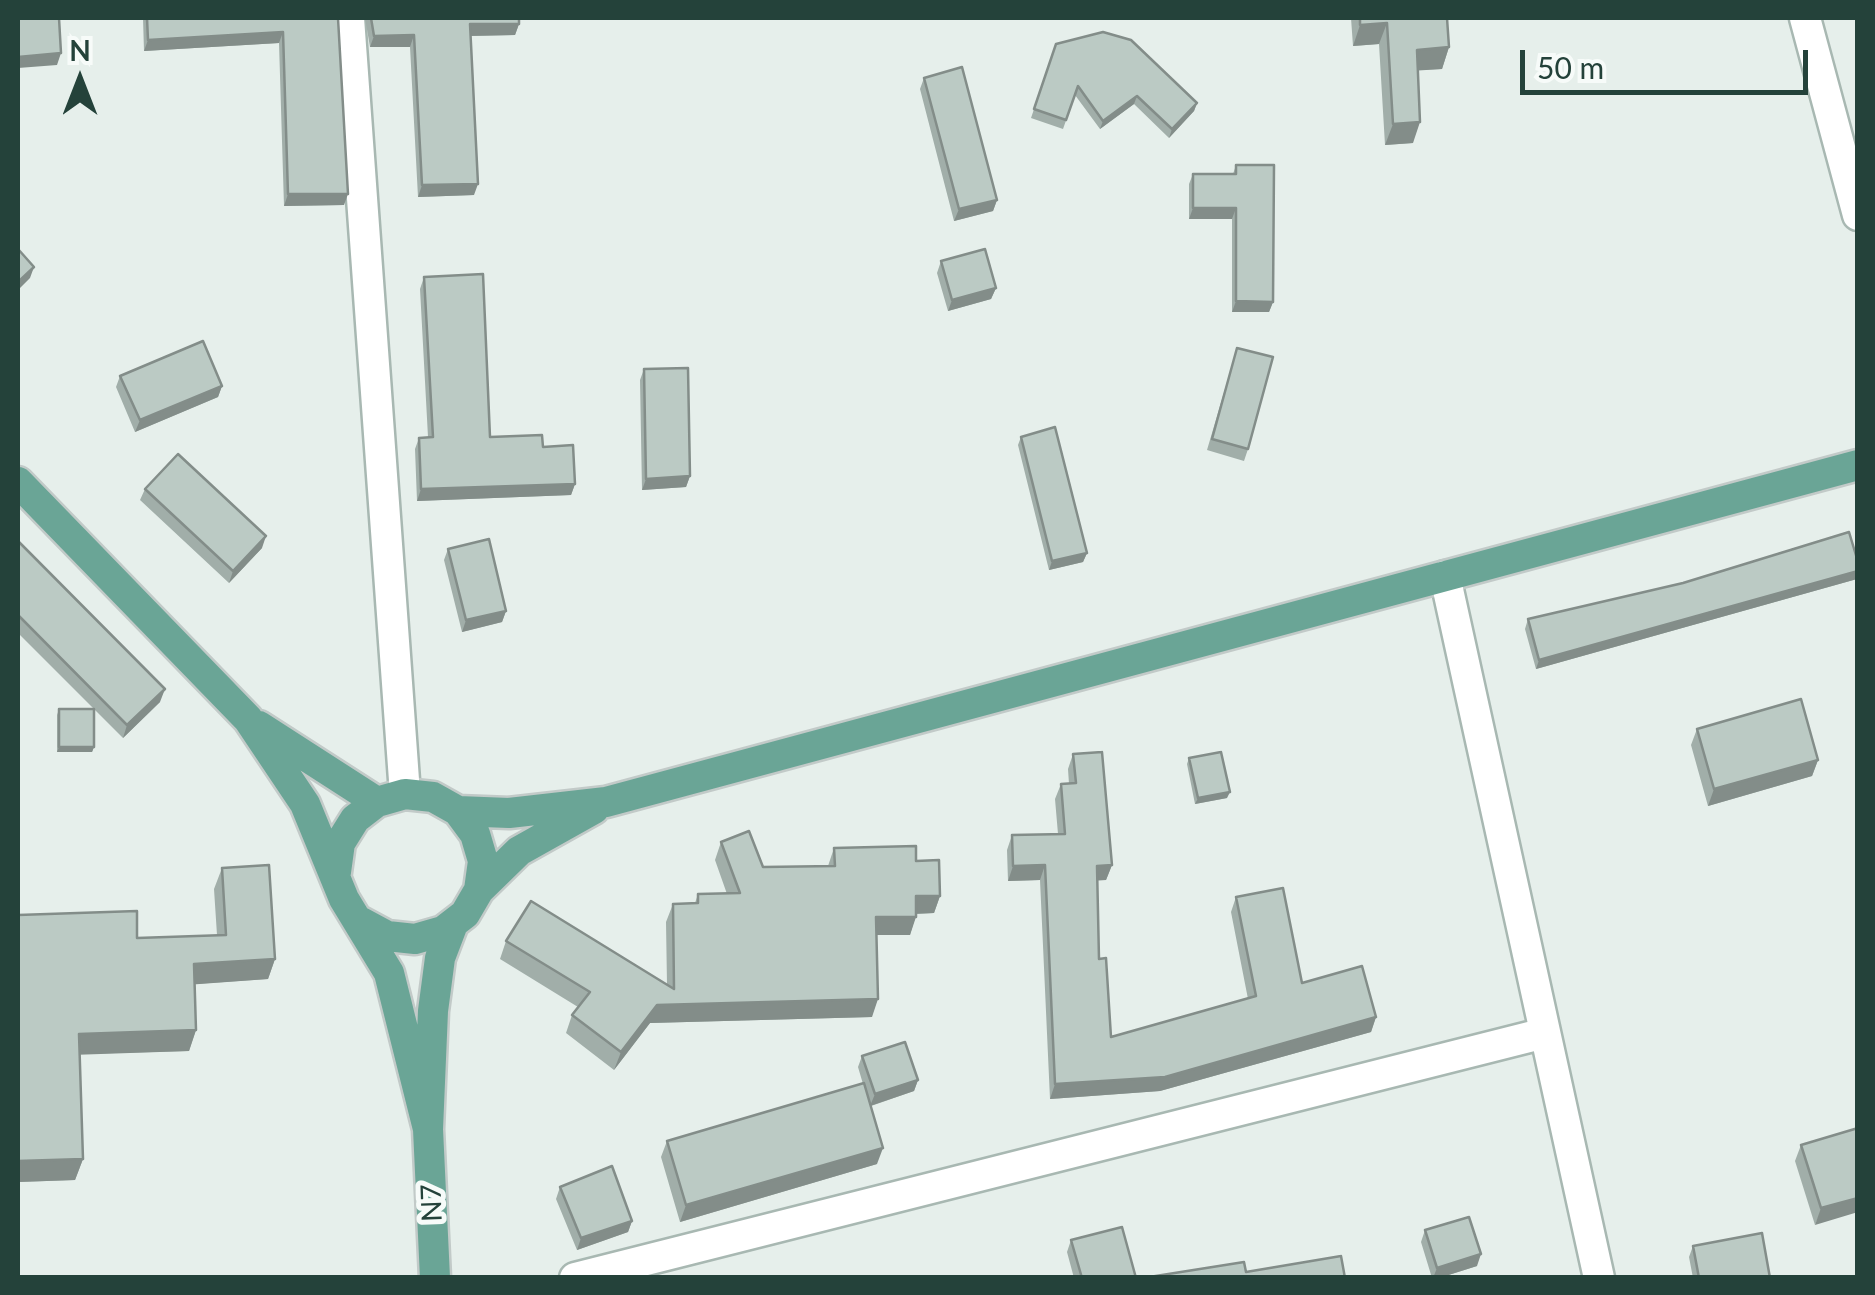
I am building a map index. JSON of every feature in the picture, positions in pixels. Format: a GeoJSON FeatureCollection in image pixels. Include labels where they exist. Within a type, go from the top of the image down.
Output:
{"type":"FeatureCollection","features":[{"type":"Feature","properties":{"kind":"main road"},"geometry":{"type":"LineString","coordinates":[[458,811],[509,813],[606,802],[1858,465]]}},
{"type":"Feature","properties":{"kind":"main road"},"geometry":{"type":"LineString","coordinates":[[18,482],[248,719],[305,804],[344,899],[362,922],[389,974],[402,1010],[428,1129]]}},
{"type":"Feature","properties":{"kind":"main road"},"geometry":{"type":"LineString","coordinates":[[248,719],[391,798]]}},
{"type":"Feature","properties":{"kind":"main road"},"geometry":{"type":"LineString","coordinates":[[336,872],[340,843],[354,819],[391,798],[433,797],[458,811],[476,834],[483,861],[479,890]]}},
{"type":"Feature","properties":{"kind":"main road"},"geometry":{"type":"LineString","coordinates":[[362,922],[386,936],[415,939],[453,924],[466,914],[479,890],[518,851],[606,802]]}},
{"type":"Feature","properties":{"kind":"main road"},"geometry":{"type":"LineString","coordinates":[[428,1129],[436,978],[453,924]]}},
{"type":"Feature","properties":{"kind":"main road","name":"N7"},"geometry":{"type":"LineString","coordinates":[[428,1129],[434,1278]]}},
{"type":"Feature","properties":{"kind":"street"},"geometry":{"type":"LineString","coordinates":[[349,18],[391,798]]}},
{"type":"Feature","properties":{"kind":"street"},"geometry":{"type":"LineString","coordinates":[[1804,18],[1858,215]]}},
{"type":"Feature","properties":{"kind":"street"},"geometry":{"type":"LineString","coordinates":[[1445,576],[1599,1278]]}},
{"type":"Feature","properties":{"kind":"street"},"geometry":{"type":"LineString","coordinates":[[575,1278],[1546,1034]]}},
{"type":"Feature","properties":{"kind":"building"},"geometry":{"type":"Polygon","coordinates":[[[18,18],[59,18],[61,53],[18,57],[18,18]]]}},
{"type":"Feature","properties":{"kind":"building"},"geometry":{"type":"Polygon","coordinates":[[[147,18],[338,18],[348,194],[288,194],[283,32],[148,40],[147,18]]]}},
{"type":"Feature","properties":{"kind":"building"},"geometry":{"type":"Polygon","coordinates":[[[371,18],[519,18],[519,24],[470,24],[478,184],[422,185],[414,35],[374,36],[371,18]]]}},
{"type":"Feature","properties":{"kind":"building"},"geometry":{"type":"Polygon","coordinates":[[[1360,18],[1447,18],[1449,47],[1417,50],[1420,122],[1393,124],[1387,23],[1360,25],[1360,18]]]}},
{"type":"Feature","properties":{"kind":"building"},"geometry":{"type":"Polygon","coordinates":[[[1103,32],[1131,40],[1197,103],[1172,129],[1137,96],[1103,121],[1078,86],[1066,120],[1034,109],[1056,44],[1103,32]]]}},
{"type":"Feature","properties":{"kind":"building"},"geometry":{"type":"Polygon","coordinates":[[[962,67],[997,200],[959,209],[924,78],[962,67]]]}},
{"type":"Feature","properties":{"kind":"building"},"geometry":{"type":"Polygon","coordinates":[[[1236,165],[1274,165],[1273,302],[1236,301],[1236,208],[1193,208],[1193,174],[1236,174],[1236,165]]]}},
{"type":"Feature","properties":{"kind":"building"},"geometry":{"type":"Polygon","coordinates":[[[18,249],[34,267],[18,282],[18,249]]]}},
{"type":"Feature","properties":{"kind":"building"},"geometry":{"type":"Polygon","coordinates":[[[985,249],[996,288],[952,300],[941,261],[985,249]]]}},
{"type":"Feature","properties":{"kind":"building"},"geometry":{"type":"Polygon","coordinates":[[[483,274],[490,437],[542,435],[543,447],[573,445],[575,484],[421,489],[419,438],[433,437],[424,277],[483,274]]]}},
{"type":"Feature","properties":{"kind":"building"},"geometry":{"type":"Polygon","coordinates":[[[203,341],[222,386],[140,420],[120,376],[203,341]]]}},
{"type":"Feature","properties":{"kind":"building"},"geometry":{"type":"Polygon","coordinates":[[[1237,348],[1273,357],[1248,449],[1212,439],[1237,348]]]}},
{"type":"Feature","properties":{"kind":"building"},"geometry":{"type":"Polygon","coordinates":[[[688,368],[690,476],[646,479],[644,369],[688,368]]]}},
{"type":"Feature","properties":{"kind":"building"},"geometry":{"type":"Polygon","coordinates":[[[1055,427],[1087,553],[1052,561],[1021,437],[1055,427]]]}},
{"type":"Feature","properties":{"kind":"building"},"geometry":{"type":"Polygon","coordinates":[[[178,454],[266,536],[233,571],[145,489],[178,454]]]}},
{"type":"Feature","properties":{"kind":"building"},"geometry":{"type":"Polygon","coordinates":[[[1849,532],[1858,571],[1539,660],[1528,619],[1683,583],[1849,532]]]}},
{"type":"Feature","properties":{"kind":"building"},"geometry":{"type":"Polygon","coordinates":[[[489,539],[506,611],[466,620],[448,549],[489,539]]]}},
{"type":"Feature","properties":{"kind":"building"},"geometry":{"type":"Polygon","coordinates":[[[18,541],[165,689],[127,725],[18,615],[18,541]]]}},
{"type":"Feature","properties":{"kind":"building"},"geometry":{"type":"Polygon","coordinates":[[[1801,699],[1818,760],[1714,789],[1697,729],[1801,699]]]}},
{"type":"Feature","properties":{"kind":"building"},"geometry":{"type":"Polygon","coordinates":[[[59,709],[94,709],[94,747],[59,747],[59,709]]]}},
{"type":"Feature","properties":{"kind":"building"},"geometry":{"type":"Polygon","coordinates":[[[1102,752],[1112,865],[1097,866],[1099,959],[1106,958],[1111,1037],[1256,996],[1236,897],[1283,888],[1302,983],[1362,966],[1376,1017],[1165,1077],[1055,1084],[1045,865],[1013,866],[1012,835],[1065,834],[1061,784],[1076,783],[1073,754],[1102,752]]]}},
{"type":"Feature","properties":{"kind":"building"},"geometry":{"type":"Polygon","coordinates":[[[1221,752],[1230,792],[1198,798],[1189,758],[1221,752]]]}},
{"type":"Feature","properties":{"kind":"building"},"geometry":{"type":"Polygon","coordinates":[[[749,831],[763,867],[835,866],[834,848],[916,846],[916,861],[939,860],[940,896],[916,896],[916,917],[876,917],[878,999],[657,1005],[621,1052],[572,1015],[590,992],[506,941],[531,901],[674,989],[673,904],[698,903],[698,894],[740,893],[721,842],[749,831]]]}},
{"type":"Feature","properties":{"kind":"building"},"geometry":{"type":"Polygon","coordinates":[[[269,865],[275,959],[194,964],[196,1030],[79,1034],[83,1159],[18,1161],[18,915],[137,911],[137,938],[226,935],[222,868],[269,865]]]}},
{"type":"Feature","properties":{"kind":"building"},"geometry":{"type":"Polygon","coordinates":[[[905,1042],[918,1080],[875,1094],[862,1056],[905,1042]]]}},
{"type":"Feature","properties":{"kind":"building"},"geometry":{"type":"Polygon","coordinates":[[[864,1083],[883,1148],[686,1205],[667,1141],[864,1083]]]}},
{"type":"Feature","properties":{"kind":"building"},"geometry":{"type":"Polygon","coordinates":[[[1858,1128],[1858,1198],[1821,1208],[1801,1145],[1858,1128]]]}},
{"type":"Feature","properties":{"kind":"building"},"geometry":{"type":"Polygon","coordinates":[[[612,1166],[632,1221],[581,1238],[560,1187],[612,1166]]]}},
{"type":"Feature","properties":{"kind":"building"},"geometry":{"type":"Polygon","coordinates":[[[1469,1217],[1481,1254],[1437,1268],[1425,1230],[1469,1217]]]}},
{"type":"Feature","properties":{"kind":"building"},"geometry":{"type":"Polygon","coordinates":[[[1122,1227],[1136,1278],[1082,1278],[1071,1240],[1122,1227]]]}},
{"type":"Feature","properties":{"kind":"building"},"geometry":{"type":"Polygon","coordinates":[[[1762,1233],[1770,1278],[1699,1278],[1693,1246],[1762,1233]]]}},
{"type":"Feature","properties":{"kind":"building"},"geometry":{"type":"Polygon","coordinates":[[[1341,1256],[1345,1278],[1143,1278],[1244,1262],[1246,1272],[1341,1256]]]}}]}
